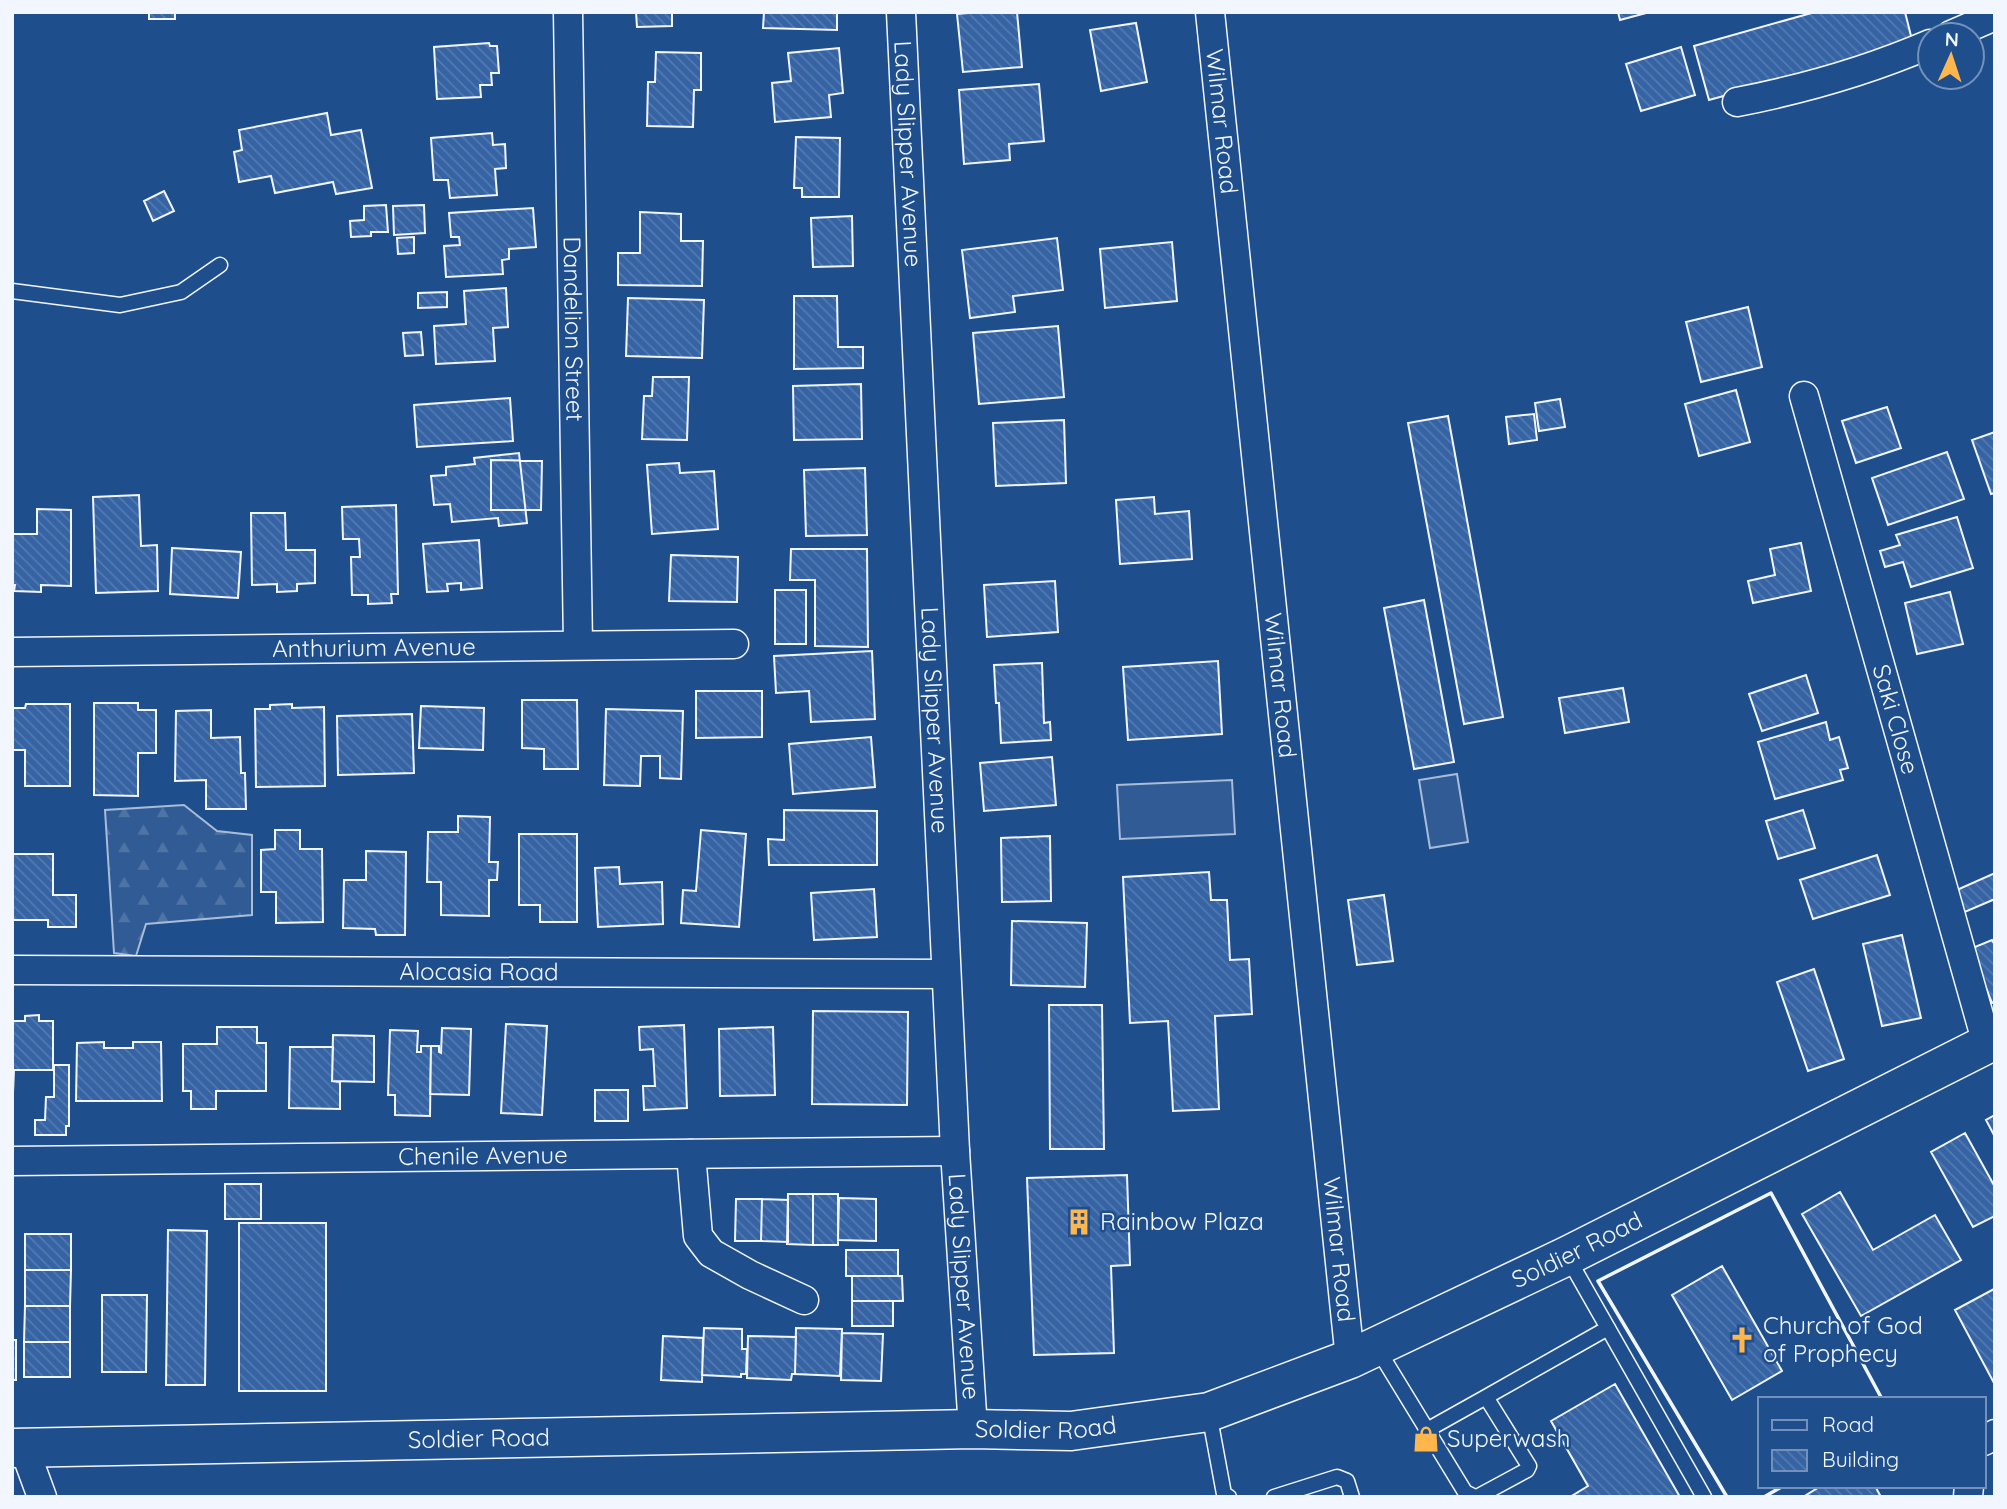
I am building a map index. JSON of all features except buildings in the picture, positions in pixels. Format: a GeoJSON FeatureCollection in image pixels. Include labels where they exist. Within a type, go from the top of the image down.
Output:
{"type":"FeatureCollection","features":[{"type":"Feature","properties":{"kind":"main road","name":"Soldier Road"},"geometry":{"type":"LineString","coordinates":[[18,1448],[973,1429],[1070,1431],[1209,1412],[1363,1353],[1567,1256],[1991,1042]]}},
{"type":"Feature","properties":{"kind":"street","name":"Dandelion Street"},"geometry":{"type":"LineString","coordinates":[[568,12],[579,645]]}},
{"type":"Feature","properties":{"kind":"street","name":"Lady Slipper Avenue"},"geometry":{"type":"LineString","coordinates":[[901,12],[946,974],[973,1429]]}},
{"type":"Feature","properties":{"kind":"street","name":"Wilmar Road"},"geometry":{"type":"LineString","coordinates":[[1210,12],[1363,1353]]}},
{"type":"Feature","properties":{"kind":"street"},"geometry":{"type":"LineString","coordinates":[[1737,102],[1791,92],[1867,69],[1916,50]]}},
{"type":"Feature","properties":{"kind":"street","name":"Saki Close"},"geometry":{"type":"LineString","coordinates":[[1804,396],[1991,1042]]}},
{"type":"Feature","properties":{"kind":"street","name":"Anthurium Avenue"},"geometry":{"type":"LineString","coordinates":[[12,652],[734,644]]}},
{"type":"Feature","properties":{"kind":"street","name":"Alocasia Road"},"geometry":{"type":"LineString","coordinates":[[12,970],[946,974]]}},
{"type":"Feature","properties":{"kind":"street","name":"Chenile Avenue"},"geometry":{"type":"LineString","coordinates":[[12,1161],[955,1151]]}},
{"type":"Feature","properties":{"kind":"street"},"geometry":{"type":"LineString","coordinates":[[691,1154],[698,1236],[711,1253],[804,1300]]}},
{"type":"Feature","properties":{"kind":"street"},"geometry":{"type":"LineString","coordinates":[[18,1448],[42,1497]]}},
{"type":"Feature","properties":{"kind":"lane"},"geometry":{"type":"LineString","coordinates":[[12,291],[120,305],[181,292],[220,265]]}},
{"type":"Feature","properties":{"kind":"lane"},"geometry":{"type":"LineString","coordinates":[[1567,1256],[1704,1497]]}},
{"type":"Feature","properties":{"kind":"lane"},"geometry":{"type":"LineString","coordinates":[[1427,1430],[1608,1328]]}},
{"type":"Feature","properties":{"kind":"lane"},"geometry":{"type":"LineString","coordinates":[[1363,1353],[1427,1430],[1465,1492],[1476,1497],[1486,1494],[1527,1470],[1529,1466],[1486,1397]]}},
{"type":"Feature","properties":{"kind":"lane"},"geometry":{"type":"LineString","coordinates":[[1209,1412],[1224,1493],[1229,1497]]}},
{"type":"Feature","properties":{"kind":"lane"},"geometry":{"type":"LineString","coordinates":[[1274,1497],[1336,1477],[1347,1481],[1352,1497]]}},
{"type":"Feature","properties":{"kind":"green space"},"geometry":{"type":"Polygon","coordinates":[[[184,805],[217,831],[252,835],[252,915],[146,924],[136,956],[114,953],[105,810],[184,805]]]}},
{"type":"Feature","properties":{"kind":"shaded area"},"geometry":{"type":"Polygon","coordinates":[[[1457,774],[1468,842],[1430,848],[1419,780],[1457,774]]]}},
{"type":"Feature","properties":{"kind":"shaded area"},"geometry":{"type":"Polygon","coordinates":[[[1232,780],[1235,834],[1120,839],[1117,785],[1232,780]]]}},
{"type":"Feature","properties":{"kind":"wall"},"geometry":{"type":"LineString","coordinates":[[1727,1497],[1598,1281],[1771,1193],[1881,1397]]}},
{"type":"Feature","properties":{"kind":"wall"},"geometry":{"type":"LineString","coordinates":[[1764,1497],[1780,1488]]}},
{"type":"Feature","properties":{"kind":"place","name":"Rainbow Plaza"},"geometry":{"type":"Point","coordinates":[1079,1222]}},
{"type":"Feature","properties":{"kind":"place","name":"Church of God of Prophecy"},"geometry":{"type":"Point","coordinates":[1742,1340]}},
{"type":"Feature","properties":{"kind":"place","name":"Superwash"},"geometry":{"type":"Point","coordinates":[1426,1439]}}]}
